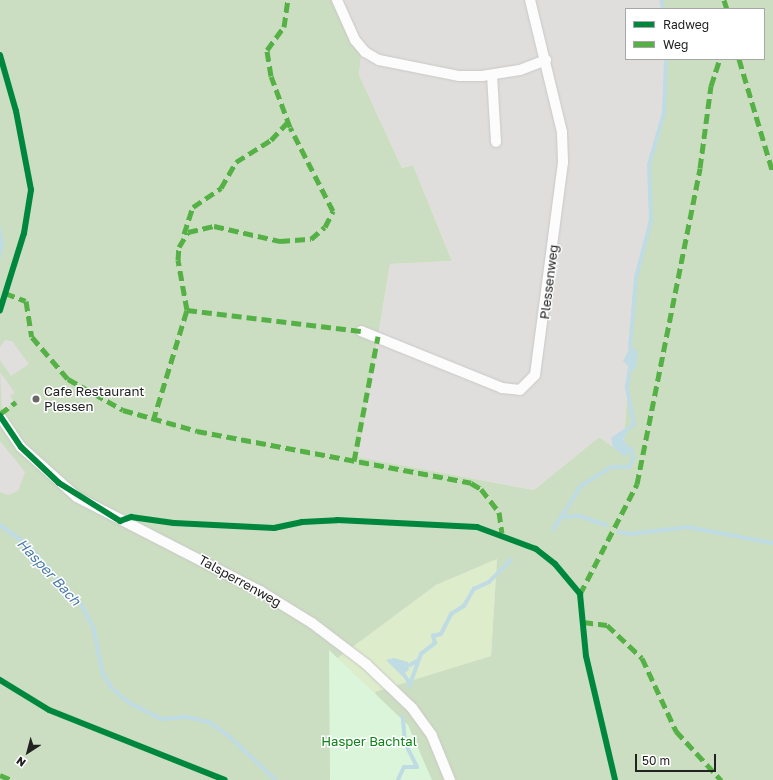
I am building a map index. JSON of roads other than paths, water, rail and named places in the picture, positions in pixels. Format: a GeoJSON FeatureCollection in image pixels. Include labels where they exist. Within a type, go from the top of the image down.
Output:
{"type":"FeatureCollection","features":[{"type":"Feature","properties":{"kind":"street"},"geometry":{"type":"LineString","coordinates":[[337,0],[355,40],[365,52],[379,60],[459,76],[492,75],[546,60]]}},
{"type":"Feature","properties":{"kind":"street","name":"Plessenweg"},"geometry":{"type":"LineString","coordinates":[[361,331],[502,388],[520,390],[532,380],[542,347],[563,162],[562,132],[546,60],[530,0]]}},
{"type":"Feature","properties":{"kind":"street"},"geometry":{"type":"LineString","coordinates":[[492,75],[496,142]]}},
{"type":"Feature","properties":{"kind":"street","name":"Talsperrenweg"},"geometry":{"type":"LineString","coordinates":[[0,416],[26,451],[77,497],[260,591],[312,623],[366,664],[412,708],[432,736],[450,780]]}},
{"type":"Feature","properties":{"kind":"water"},"geometry":{"type":"Polygon","coordinates":[[[0,224],[4,245],[0,261],[0,224]]]}},
{"type":"Feature","properties":{"kind":"water"},"geometry":{"type":"Polygon","coordinates":[[[630,348],[638,351],[636,369],[632,370],[623,361],[630,348]]]}},
{"type":"Feature","properties":{"kind":"water"},"geometry":{"type":"Polygon","coordinates":[[[627,427],[629,429],[623,440],[631,449],[625,457],[613,447],[611,438],[627,427]]]}},
{"type":"Feature","properties":{"kind":"water"},"geometry":{"type":"Polygon","coordinates":[[[394,658],[408,662],[409,670],[401,675],[386,660],[394,658]]]}},
{"type":"Feature","properties":{"kind":"waterway"},"geometry":{"type":"LineString","coordinates":[[662,0],[663,8]]}},
{"type":"Feature","properties":{"kind":"waterway"},"geometry":{"type":"LineString","coordinates":[[630,348],[636,278],[651,220],[649,165],[664,113],[666,60]]}},
{"type":"Feature","properties":{"kind":"waterway"},"geometry":{"type":"LineString","coordinates":[[629,429],[634,424],[627,387],[630,369]]}},
{"type":"Feature","properties":{"kind":"waterway"},"geometry":{"type":"LineString","coordinates":[[553,530],[581,486],[611,467],[629,467],[633,460],[631,449]]}},
{"type":"Feature","properties":{"kind":"waterway"},"geometry":{"type":"LineString","coordinates":[[564,517],[580,516],[606,525]]}},
{"type":"Feature","properties":{"kind":"waterway","name":"Hasper Bach"},"geometry":{"type":"LineString","coordinates":[[0,525],[27,544],[82,605],[94,629],[103,673],[112,688],[130,703],[162,719],[187,717],[209,722],[227,734],[276,780]]}},
{"type":"Feature","properties":{"kind":"waterway"},"geometry":{"type":"LineString","coordinates":[[619,532],[630,534],[688,527],[773,543]]}},
{"type":"Feature","properties":{"kind":"waterway"},"geometry":{"type":"LineString","coordinates":[[409,687],[421,654],[435,643],[433,636],[441,634],[451,614],[464,606],[474,589],[489,582],[511,560]]}},
{"type":"Feature","properties":{"kind":"waterway"},"geometry":{"type":"LineString","coordinates":[[410,665],[417,661]]}},
{"type":"Feature","properties":{"kind":"waterway"},"geometry":{"type":"LineString","coordinates":[[403,673],[410,683]]}},
{"type":"Feature","properties":{"kind":"waterway"},"geometry":{"type":"LineString","coordinates":[[398,780],[404,767],[417,767],[405,743],[403,718]]}},
{"type":"Feature","properties":{"kind":"place","name":"Cafe Restaurant Plessen"},"geometry":{"type":"Point","coordinates":[36,399]}},
{"type":"Feature","properties":{"kind":"park label","name":"Hasper Bachtal"},"geometry":{"type":"Point","coordinates":[369,741]}}]}
